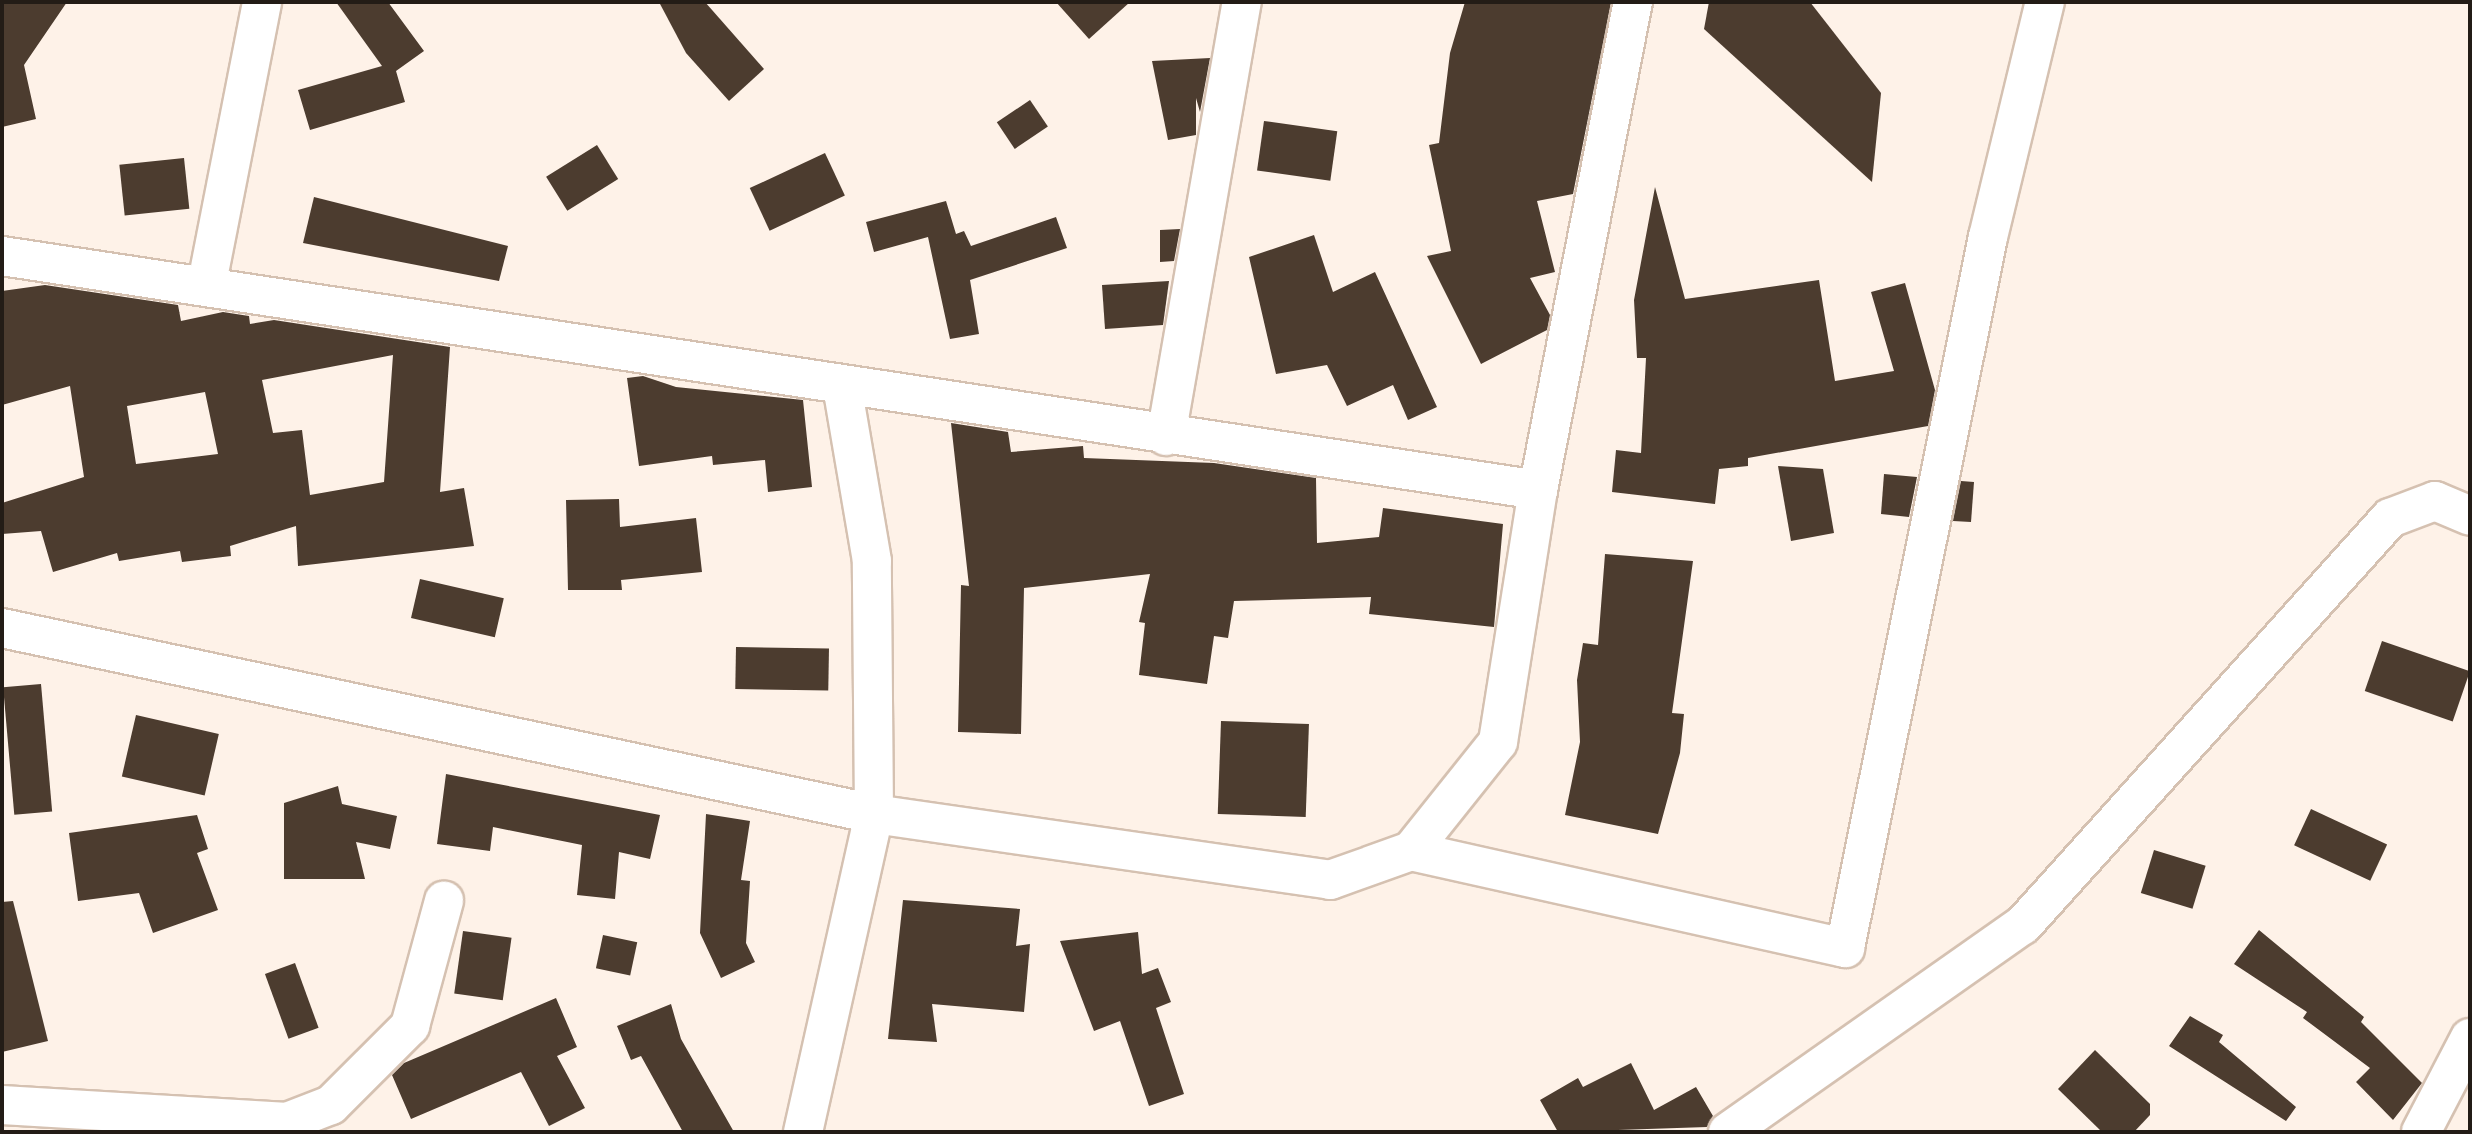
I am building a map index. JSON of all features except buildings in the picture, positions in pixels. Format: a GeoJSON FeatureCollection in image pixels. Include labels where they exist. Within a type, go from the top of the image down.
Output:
{"type":"FeatureCollection","features":[{"type":"Feature","properties":{"kind":"street"},"geometry":{"type":"LineString","coordinates":[[207,283],[262,2]]}},
{"type":"Feature","properties":{"kind":"street"},"geometry":{"type":"LineString","coordinates":[[1166,436],[1242,2]]}},
{"type":"Feature","properties":{"kind":"street"},"geometry":{"type":"LineString","coordinates":[[2,628],[874,814],[1330,880],[1411,851],[1498,742],[1538,490],[1633,2]]}},
{"type":"Feature","properties":{"kind":"street"},"geometry":{"type":"LineString","coordinates":[[1411,851],[1845,948],[1988,237],[2045,2]]}},
{"type":"Feature","properties":{"kind":"street"},"geometry":{"type":"LineString","coordinates":[[2,256],[207,283],[1166,436],[1538,490]]}},
{"type":"Feature","properties":{"kind":"street"},"geometry":{"type":"LineString","coordinates":[[803,1132],[874,814],[872,561],[842,385]]}},
{"type":"Feature","properties":{"kind":"street"},"geometry":{"type":"LineString","coordinates":[[1728,1132],[2023,925],[2390,518],[2435,501],[2470,516]]}},
{"type":"Feature","properties":{"kind":"street"},"geometry":{"type":"LineString","coordinates":[[2,1105],[287,1122],[338,1118],[410,1026],[444,901]]}},
{"type":"Feature","properties":{"kind":"street"},"geometry":{"type":"LineString","coordinates":[[2421,1132],[2470,1038]]}}]}
